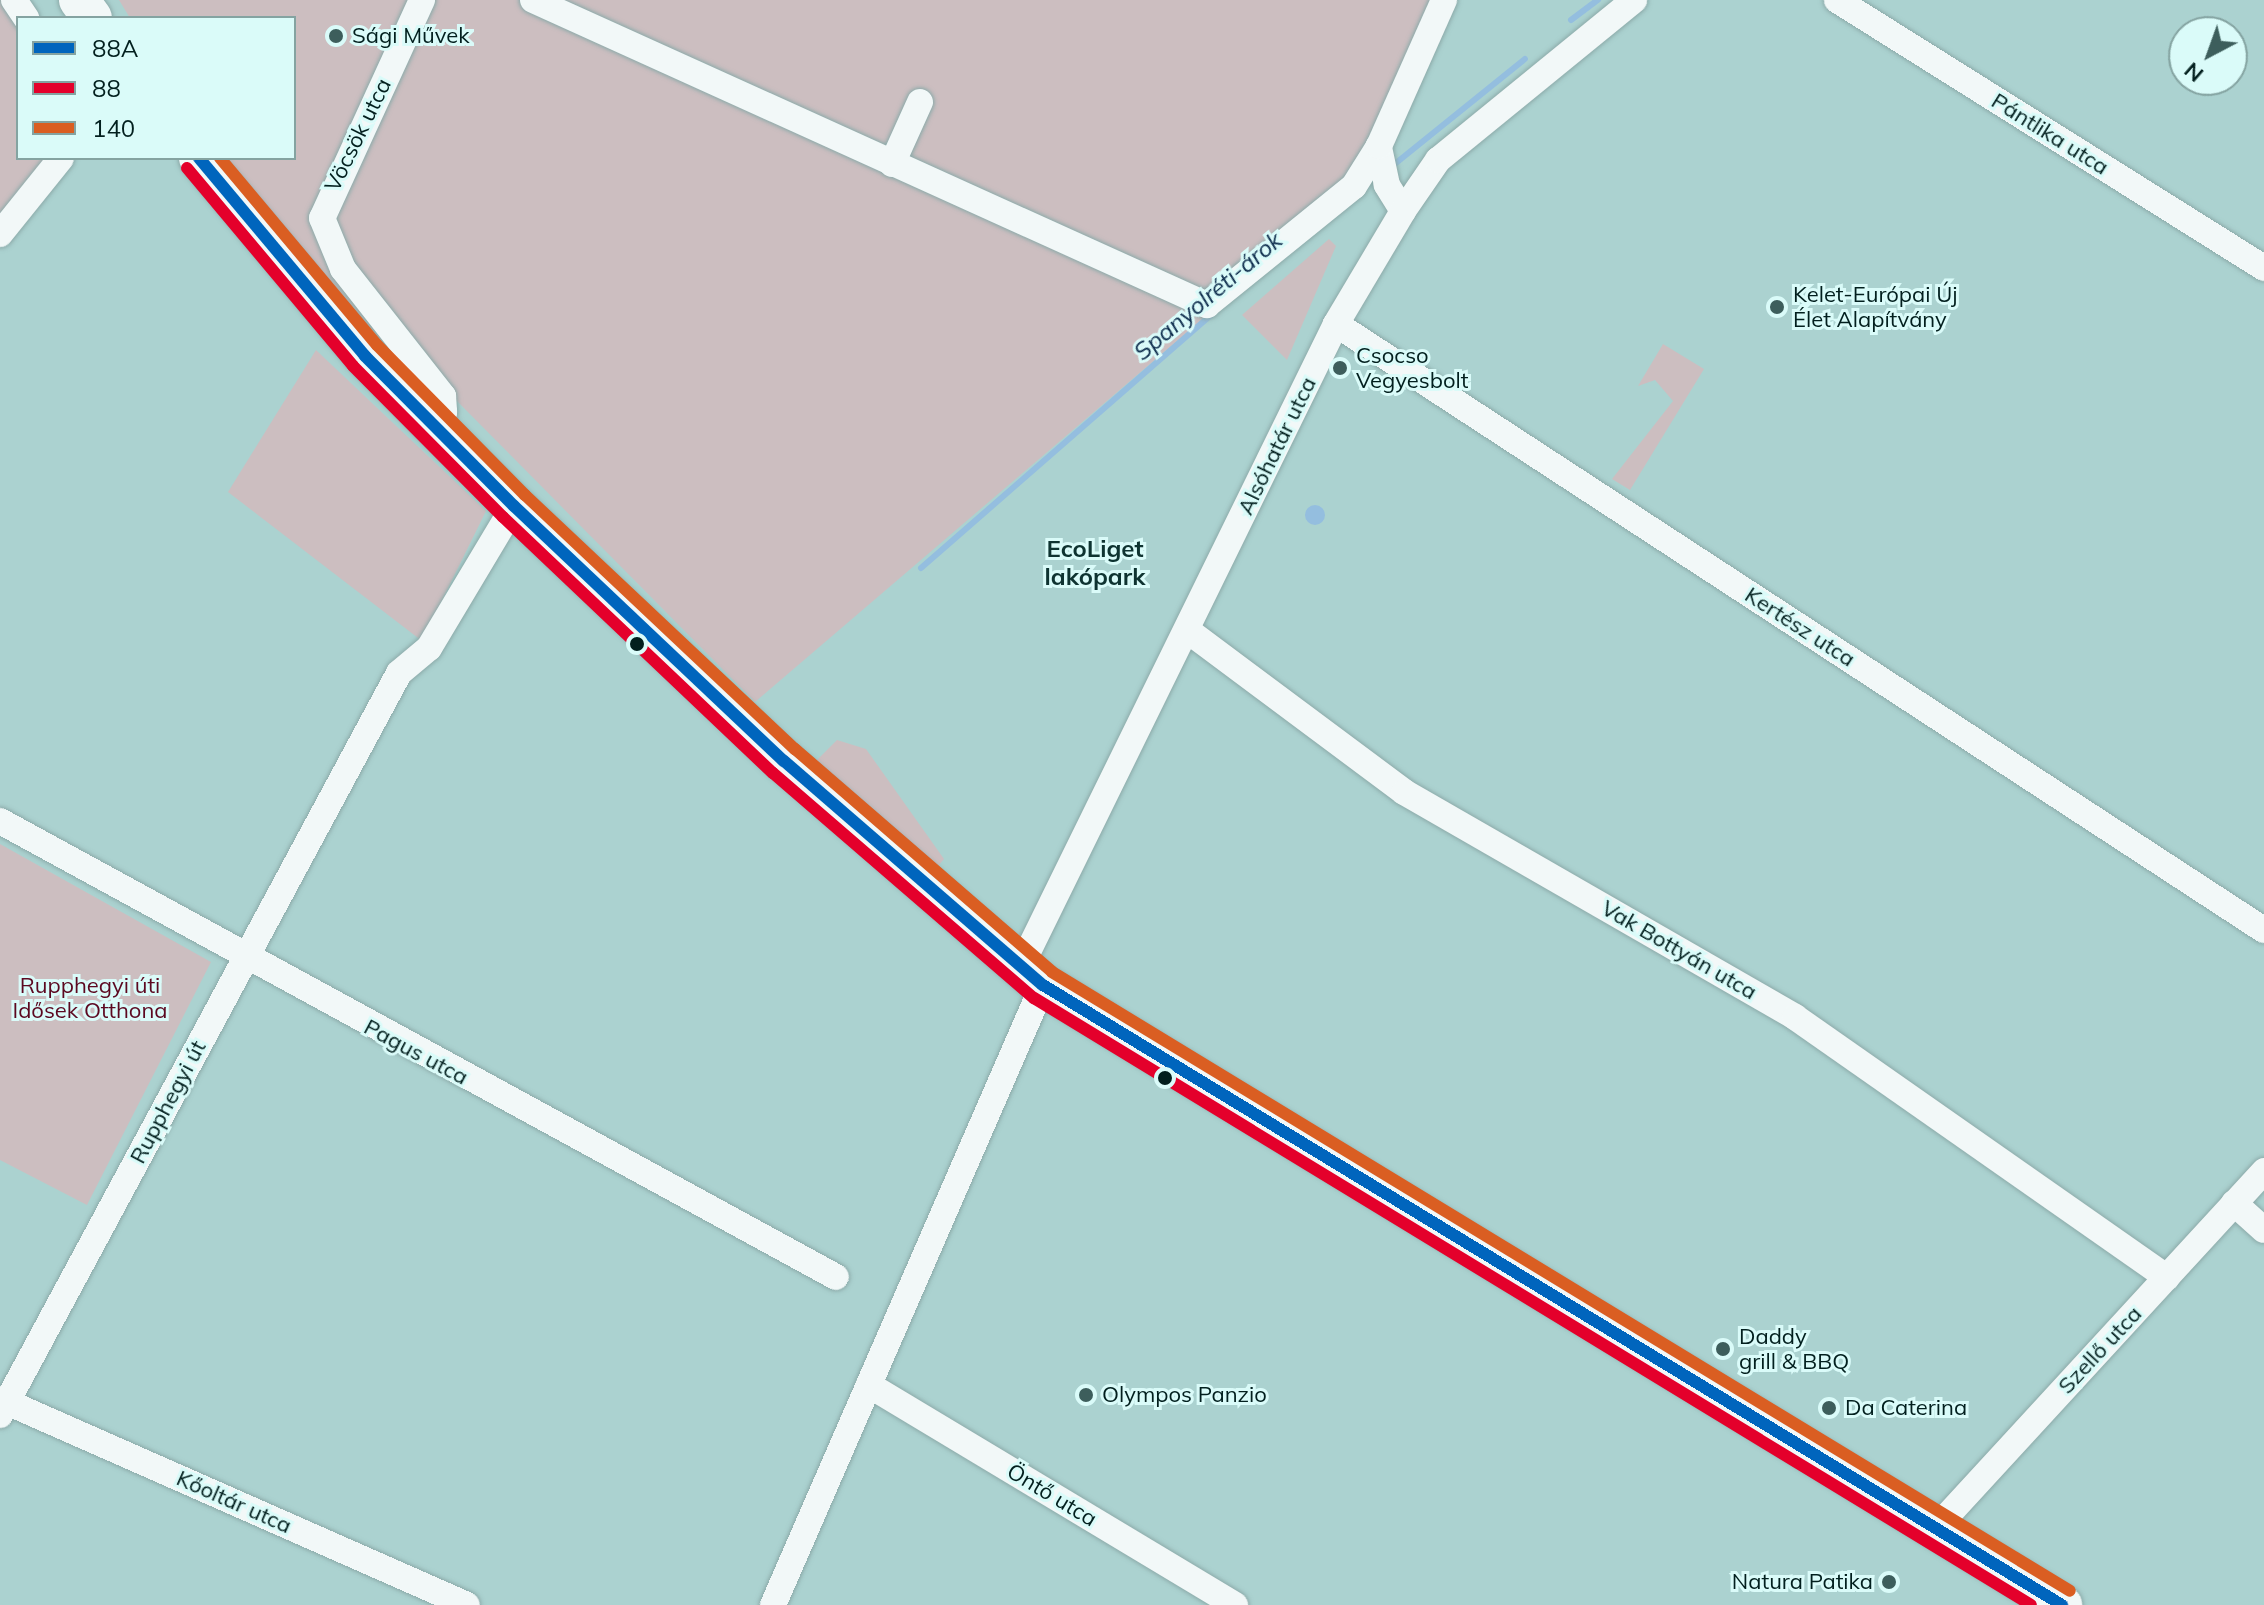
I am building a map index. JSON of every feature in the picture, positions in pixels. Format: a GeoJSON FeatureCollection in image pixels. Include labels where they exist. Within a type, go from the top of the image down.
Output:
{"type":"FeatureCollection","features":[{"type":"Feature","properties":{"kind":"main road"},"geometry":{"type":"LineString","coordinates":[[201,160],[340,328],[514,506],[784,761],[1022,969],[2062,1605]]}},
{"type":"Feature","properties":{"kind":"street","name":"Vöcsök utca"},"geometry":{"type":"LineString","coordinates":[[422,0],[322,218],[343,269],[443,396],[444,412],[433,426]]}},
{"type":"Feature","properties":{"kind":"street"},"geometry":{"type":"LineString","coordinates":[[533,0],[1207,305],[1354,186],[1378,153],[1444,0]]}},
{"type":"Feature","properties":{"kind":"street","name":"Alsóhatár utca"},"geometry":{"type":"LineString","coordinates":[[773,1605],[869,1385],[1022,969],[1336,324],[1403,211],[1438,160],[1634,0]]}},
{"type":"Feature","properties":{"kind":"street","name":"Pántlika utca"},"geometry":{"type":"LineString","coordinates":[[1837,0],[2264,268]]}},
{"type":"Feature","properties":{"kind":"street"},"geometry":{"type":"LineString","coordinates":[[892,164],[920,102]]}},
{"type":"Feature","properties":{"kind":"street"},"geometry":{"type":"LineString","coordinates":[[1378,153],[1387,185],[1403,211]]}},
{"type":"Feature","properties":{"kind":"street"},"geometry":{"type":"LineString","coordinates":[[0,234],[59,160]]}},
{"type":"Feature","properties":{"kind":"street","name":"Kertész utca"},"geometry":{"type":"LineString","coordinates":[[1336,324],[2264,930]]}},
{"type":"Feature","properties":{"kind":"street","name":"Rupphegyi út"},"geometry":{"type":"LineString","coordinates":[[2,1405],[399,673],[429,648],[514,506]]}},
{"type":"Feature","properties":{"kind":"street","name":"Vak Bottyán utca"},"geometry":{"type":"LineString","coordinates":[[1187,630],[1404,792],[1795,1017],[2167,1277]]}},
{"type":"Feature","properties":{"kind":"street","name":"Pagus utca"},"geometry":{"type":"LineString","coordinates":[[0,821],[244,959],[836,1277]]}},
{"type":"Feature","properties":{"kind":"street","name":"Szellő utca"},"geometry":{"type":"LineString","coordinates":[[1936,1528],[2264,1171]]}},
{"type":"Feature","properties":{"kind":"street"},"geometry":{"type":"LineString","coordinates":[[2234,1203],[2264,1230]]}},
{"type":"Feature","properties":{"kind":"street","name":"Öntő utca"},"geometry":{"type":"LineString","coordinates":[[869,1385],[1227,1603]]}},
{"type":"Feature","properties":{"kind":"street","name":"Kőoltár utca"},"geometry":{"type":"LineString","coordinates":[[2,1405],[467,1605]]}},
{"type":"Feature","properties":{"kind":"green space"},"geometry":{"type":"Polygon","coordinates":[[[0,0],[22,0],[22,16],[16,16],[16,160],[47,160],[0,225],[0,0]]]}},
{"type":"Feature","properties":{"kind":"green space"},"geometry":{"type":"Polygon","coordinates":[[[119,0],[1435,0],[1372,174],[755,702],[450,394],[426,400],[226,160],[296,160],[296,16],[129,16],[119,0]]]}},
{"type":"Feature","properties":{"kind":"green space"},"geometry":{"type":"Polygon","coordinates":[[[1329,239],[1336,246],[1287,360],[1242,315],[1329,239]]]}},
{"type":"Feature","properties":{"kind":"green space"},"geometry":{"type":"Polygon","coordinates":[[[1663,344],[1704,369],[1630,490],[1612,479],[1673,401],[1655,380],[1638,386],[1663,344]]]}},
{"type":"Feature","properties":{"kind":"green space"},"geometry":{"type":"Polygon","coordinates":[[[316,350],[486,511],[422,641],[228,492],[316,350]]]}},
{"type":"Feature","properties":{"kind":"green space"},"geometry":{"type":"Polygon","coordinates":[[[837,740],[866,749],[944,859],[938,866],[815,762],[837,740]]]}},
{"type":"Feature","properties":{"kind":"green space","name":"Rupphegyi úti Idősek Otthona"},"geometry":{"type":"Polygon","coordinates":[[[0,844],[211,962],[87,1205],[0,1160],[0,844]]]}},
{"type":"Feature","properties":{"kind":"water"},"geometry":{"type":"Polygon","coordinates":[[[1315,505],[1322,508],[1325,515],[1322,522],[1315,525],[1308,522],[1305,515],[1308,508],[1315,505]]]}},
{"type":"Feature","properties":{"kind":"waterway","name":"Spanyolréti-árok"},"geometry":{"type":"LineString","coordinates":[[1571,20],[1598,0]]}},
{"type":"Feature","properties":{"kind":"waterway","name":"Spanyolréti-árok"},"geometry":{"type":"LineString","coordinates":[[1391,167],[1525,59]]}},
{"type":"Feature","properties":{"kind":"waterway","name":"Spanyolréti-árok"},"geometry":{"type":"LineString","coordinates":[[921,568],[1212,314]]}},
{"type":"Feature","properties":{"kind":"transit line","name":"88A"},"geometry":{"type":"LineString","coordinates":[[201,160],[365,356],[514,506],[784,761],[1043,985],[2062,1605]]}},
{"type":"Feature","properties":{"kind":"transit line","name":"140"},"geometry":{"type":"LineString","coordinates":[[222,160],[377,345],[525,495],[795,749],[1052,972],[2070,1591]]}},
{"type":"Feature","properties":{"kind":"transit line","name":"88"},"geometry":{"type":"LineString","coordinates":[[187,168],[353,366],[503,517],[773,773],[1034,998],[2031,1605]]}},
{"type":"Feature","properties":{"kind":"place","name":"Sági Művek"},"geometry":{"type":"Point","coordinates":[336,36]}},
{"type":"Feature","properties":{"kind":"place","name":"Kelet-Európai Új Élet Alapítvány"},"geometry":{"type":"Point","coordinates":[1777,307]}},
{"type":"Feature","properties":{"kind":"place","name":"Csocso Vegyesbolt"},"geometry":{"type":"Point","coordinates":[1340,368]}},
{"type":"Feature","properties":{"kind":"place","name":"Daddy grill & BBQ"},"geometry":{"type":"Point","coordinates":[1723,1349]}},
{"type":"Feature","properties":{"kind":"place","name":"Olympos Panzio"},"geometry":{"type":"Point","coordinates":[1086,1395]}},
{"type":"Feature","properties":{"kind":"place","name":"Da Caterina"},"geometry":{"type":"Point","coordinates":[1829,1408]}},
{"type":"Feature","properties":{"kind":"place","name":"Natura Patika"},"geometry":{"type":"Point","coordinates":[1889,1582]}},
{"type":"Feature","properties":{"kind":"district","name":"EcoLiget lakópark"},"geometry":{"type":"Point","coordinates":[1095,563]}}]}
